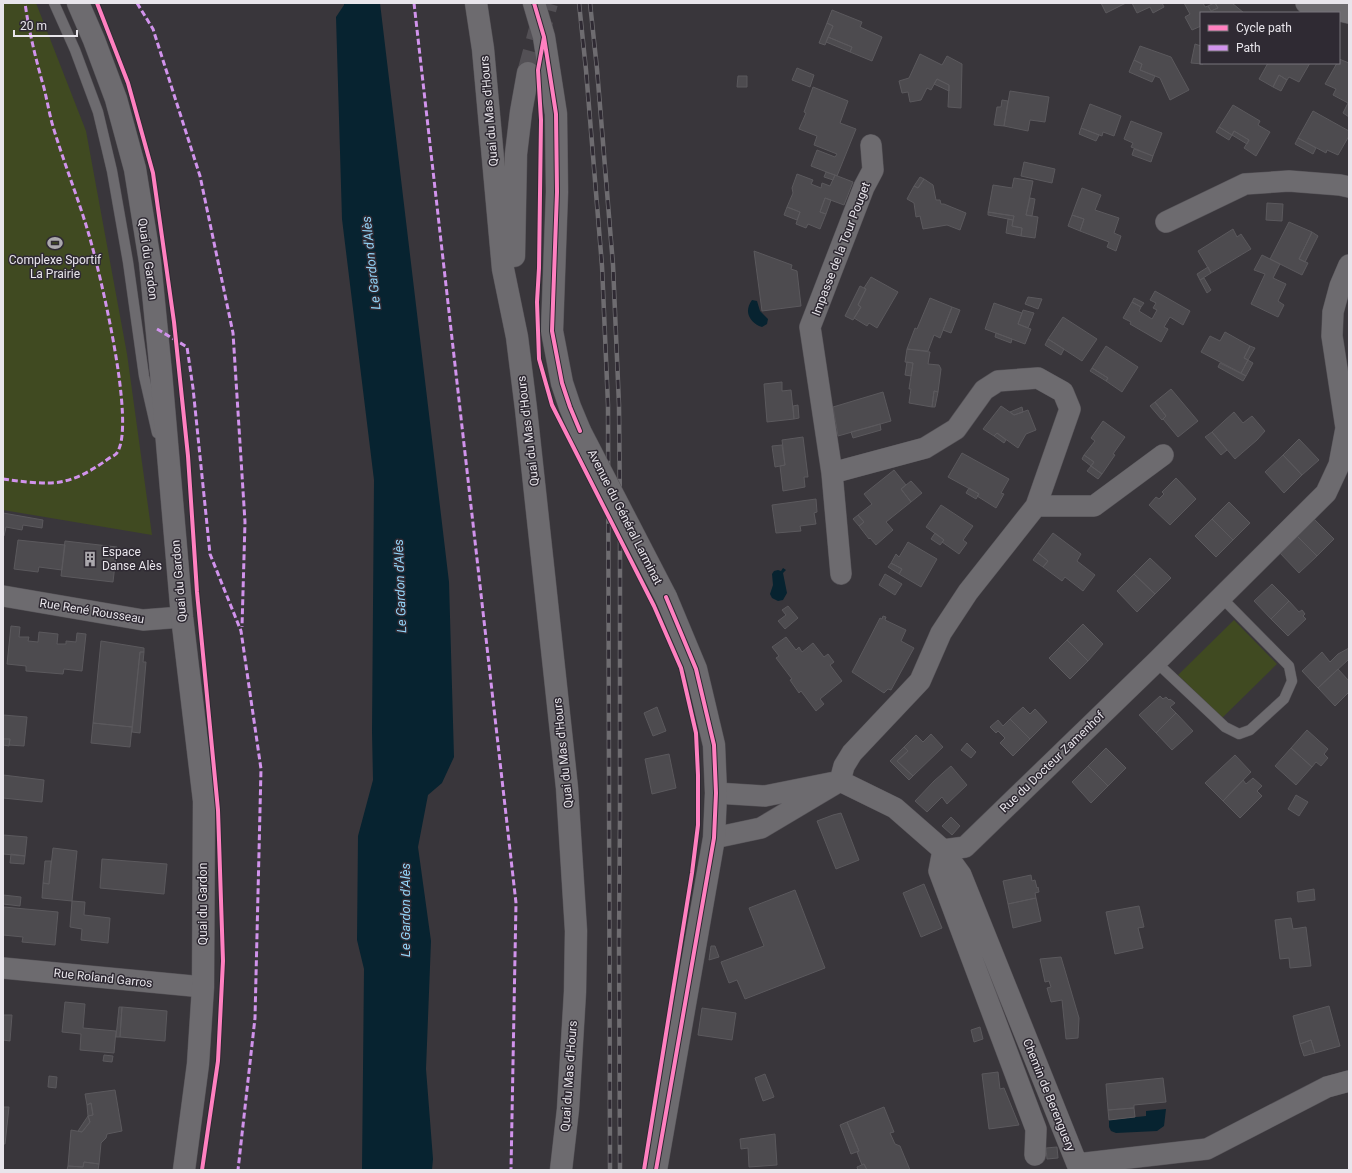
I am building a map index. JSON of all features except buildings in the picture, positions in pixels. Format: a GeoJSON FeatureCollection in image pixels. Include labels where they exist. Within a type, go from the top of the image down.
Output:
{"type":"FeatureCollection","features":[{"type":"Feature","properties":{"kind":"main road","name":"Quai du Gardon"},"geometry":{"type":"LineString","coordinates":[[78,3],[94,40],[116,100],[134,169],[150,262],[162,373],[182,618],[204,801],[203,988],[198,1064],[184,1170]]}},
{"type":"Feature","properties":{"kind":"main road","name":"Quai du Mas d'Hours"},"geometry":{"type":"LineString","coordinates":[[476,3],[483,49],[503,269],[517,337],[526,409],[567,788],[575,924],[575,992],[568,1109],[561,1170]]}},
{"type":"Feature","properties":{"kind":"main road","name":"Avenue du Général Larminat"},"geometry":{"type":"LineString","coordinates":[[534,3],[544,37],[556,114],[557,192],[552,331],[562,383],[580,431],[666,597],[696,669],[714,746],[716,793],[714,838],[656,1170]]}},
{"type":"Feature","properties":{"kind":"main road","name":"Quai du Mas d'Hours"},"geometry":{"type":"LineString","coordinates":[[517,337],[514,268],[516,154],[521,112],[528,73]]}},
{"type":"Feature","properties":{"kind":"street"},"geometry":{"type":"LineString","coordinates":[[1306,3],[1349,13]]}},
{"type":"Feature","properties":{"kind":"street","name":"Impasse de la Tour Pouget"},"geometry":{"type":"LineString","coordinates":[[841,574],[832,473],[810,327],[872,170],[871,145]]}},
{"type":"Feature","properties":{"kind":"street"},"geometry":{"type":"LineString","coordinates":[[1166,222],[1245,184],[1289,181],[1349,187]]}},
{"type":"Feature","properties":{"kind":"street","name":"Rue du Docteur Zamenhof"},"geometry":{"type":"LineString","coordinates":[[943,850],[965,847],[1156,662],[1326,493],[1344,470],[1346,428],[1332,336],[1333,312],[1340,286],[1349,265]]}},
{"type":"Feature","properties":{"kind":"street"},"geometry":{"type":"LineString","coordinates":[[714,838],[761,828],[840,781],[844,766],[852,753],[920,681],[941,633],[968,592],[1036,506],[1070,409],[1063,392],[1038,378],[998,381],[984,390],[956,429],[925,448],[832,473]]}},
{"type":"Feature","properties":{"kind":"street"},"geometry":{"type":"LineString","coordinates":[[1036,506],[1094,506],[1163,455]]}},
{"type":"Feature","properties":{"kind":"street","name":"Rue René Rousseau"},"geometry":{"type":"LineString","coordinates":[[3,596],[143,620],[182,618]]}},
{"type":"Feature","properties":{"kind":"street"},"geometry":{"type":"LineString","coordinates":[[716,793],[765,796],[840,781]]}},
{"type":"Feature","properties":{"kind":"street","name":"Chemin de Berenguery"},"geometry":{"type":"LineString","coordinates":[[840,781],[895,808],[943,850],[961,875],[1078,1167],[1207,1149],[1327,1087],[1349,1081]]}},
{"type":"Feature","properties":{"kind":"street","name":"Chemin de Berenguery"},"geometry":{"type":"LineString","coordinates":[[943,850],[939,872],[1036,1129],[1035,1155]]}},
{"type":"Feature","properties":{"kind":"street","name":"Rue Roland Garros"},"geometry":{"type":"LineString","coordinates":[[3,968],[203,988]]}},
{"type":"Feature","properties":{"kind":"lane"},"geometry":{"type":"LineString","coordinates":[[54,3],[75,50],[98,112],[112,171],[128,262],[144,376],[173,501]]}},
{"type":"Feature","properties":{"kind":"lane"},"geometry":{"type":"LineString","coordinates":[[1156,662],[1225,727],[1239,734],[1250,730],[1284,699],[1292,681],[1289,666],[1221,597]]}},
{"type":"Feature","properties":{"kind":"green space","name":"Complexe Sportif La Prairie"},"geometry":{"type":"Polygon","coordinates":[[[3,3],[36,3],[86,131],[127,354],[152,535],[3,510],[3,3]]]}},
{"type":"Feature","properties":{"kind":"green space"},"geometry":{"type":"Polygon","coordinates":[[[1234,620],[1277,664],[1222,718],[1178,675],[1234,620]]]}},
{"type":"Feature","properties":{"kind":"water","name":"Le Gardon d'Alès"},"geometry":{"type":"Polygon","coordinates":[[[344,3],[380,3],[449,582],[454,757],[442,783],[428,795],[418,847],[431,941],[426,1069],[433,1159],[432,1170],[362,1170],[364,969],[357,940],[358,836],[373,780],[374,480],[342,219],[336,17],[344,3]]]}},
{"type":"Feature","properties":{"kind":"water"},"geometry":{"type":"Polygon","coordinates":[[[752,300],[757,301],[760,311],[768,319],[767,324],[762,327],[755,323],[748,314],[748,307],[752,300]]]}},
{"type":"Feature","properties":{"kind":"water"},"geometry":{"type":"Polygon","coordinates":[[[783,568],[786,570],[783,573],[787,593],[783,600],[778,601],[772,598],[770,594],[773,585],[772,574],[774,571],[781,571],[783,568]]]}},
{"type":"Feature","properties":{"kind":"water"},"geometry":{"type":"Polygon","coordinates":[[[1166,1109],[1164,1126],[1157,1131],[1116,1133],[1111,1131],[1109,1127],[1109,1120],[1146,1116],[1146,1111],[1166,1109]]]}},
{"type":"Feature","properties":{"kind":"tunnel"},"geometry":{"type":"LineString","coordinates":[[528,73],[547,3]]}},
{"type":"Feature","properties":{"kind":"railway"},"geometry":{"type":"LineString","coordinates":[[579,3],[602,266],[608,405],[610,1170]]}},
{"type":"Feature","properties":{"kind":"railway"},"geometry":{"type":"LineString","coordinates":[[590,3],[597,69],[613,265],[619,405],[620,1170]]}},
{"type":"Feature","properties":{"kind":"marked path"},"geometry":{"type":"LineString","coordinates":[[3,479],[48,483],[73,479],[115,455],[122,439],[120,383],[101,280],[85,221],[52,123],[33,46],[25,3]]}},
{"type":"Feature","properties":{"kind":"marked path"},"geometry":{"type":"LineString","coordinates":[[137,3],[153,29],[200,176],[233,333],[245,522],[242,627]]}},
{"type":"Feature","properties":{"kind":"marked path"},"geometry":{"type":"LineString","coordinates":[[414,3],[516,903],[511,1170]]}},
{"type":"Feature","properties":{"kind":"marked path"},"geometry":{"type":"LineString","coordinates":[[157,329],[187,347],[193,388],[210,554],[241,631],[261,769],[255,1018],[238,1170]]}},
{"type":"Feature","properties":{"kind":"cycle path"},"geometry":{"type":"LineString","coordinates":[[97,3],[128,83],[153,173],[174,322],[188,456],[197,592],[218,810],[223,961],[218,1061],[202,1170]]}},
{"type":"Feature","properties":{"kind":"cycle path"},"geometry":{"type":"LineString","coordinates":[[534,3],[544,37],[556,114],[557,192],[552,331],[562,383],[580,431]]}},
{"type":"Feature","properties":{"kind":"cycle path"},"geometry":{"type":"LineString","coordinates":[[544,37],[538,70],[541,120],[539,268],[537,302],[539,359],[552,405],[654,606],[681,668],[696,733],[698,825],[692,873],[644,1170]]}},
{"type":"Feature","properties":{"kind":"cycle path"},"geometry":{"type":"LineString","coordinates":[[656,1170],[714,838],[716,793],[714,745],[696,669],[666,597]]}},
{"type":"Feature","properties":{"kind":"place","name":"Complexe Sportif La Prairie"},"geometry":{"type":"Point","coordinates":[55,243]}},
{"type":"Feature","properties":{"kind":"place","name":"Espace Danse Alès"},"geometry":{"type":"Point","coordinates":[90,559]}}]}
